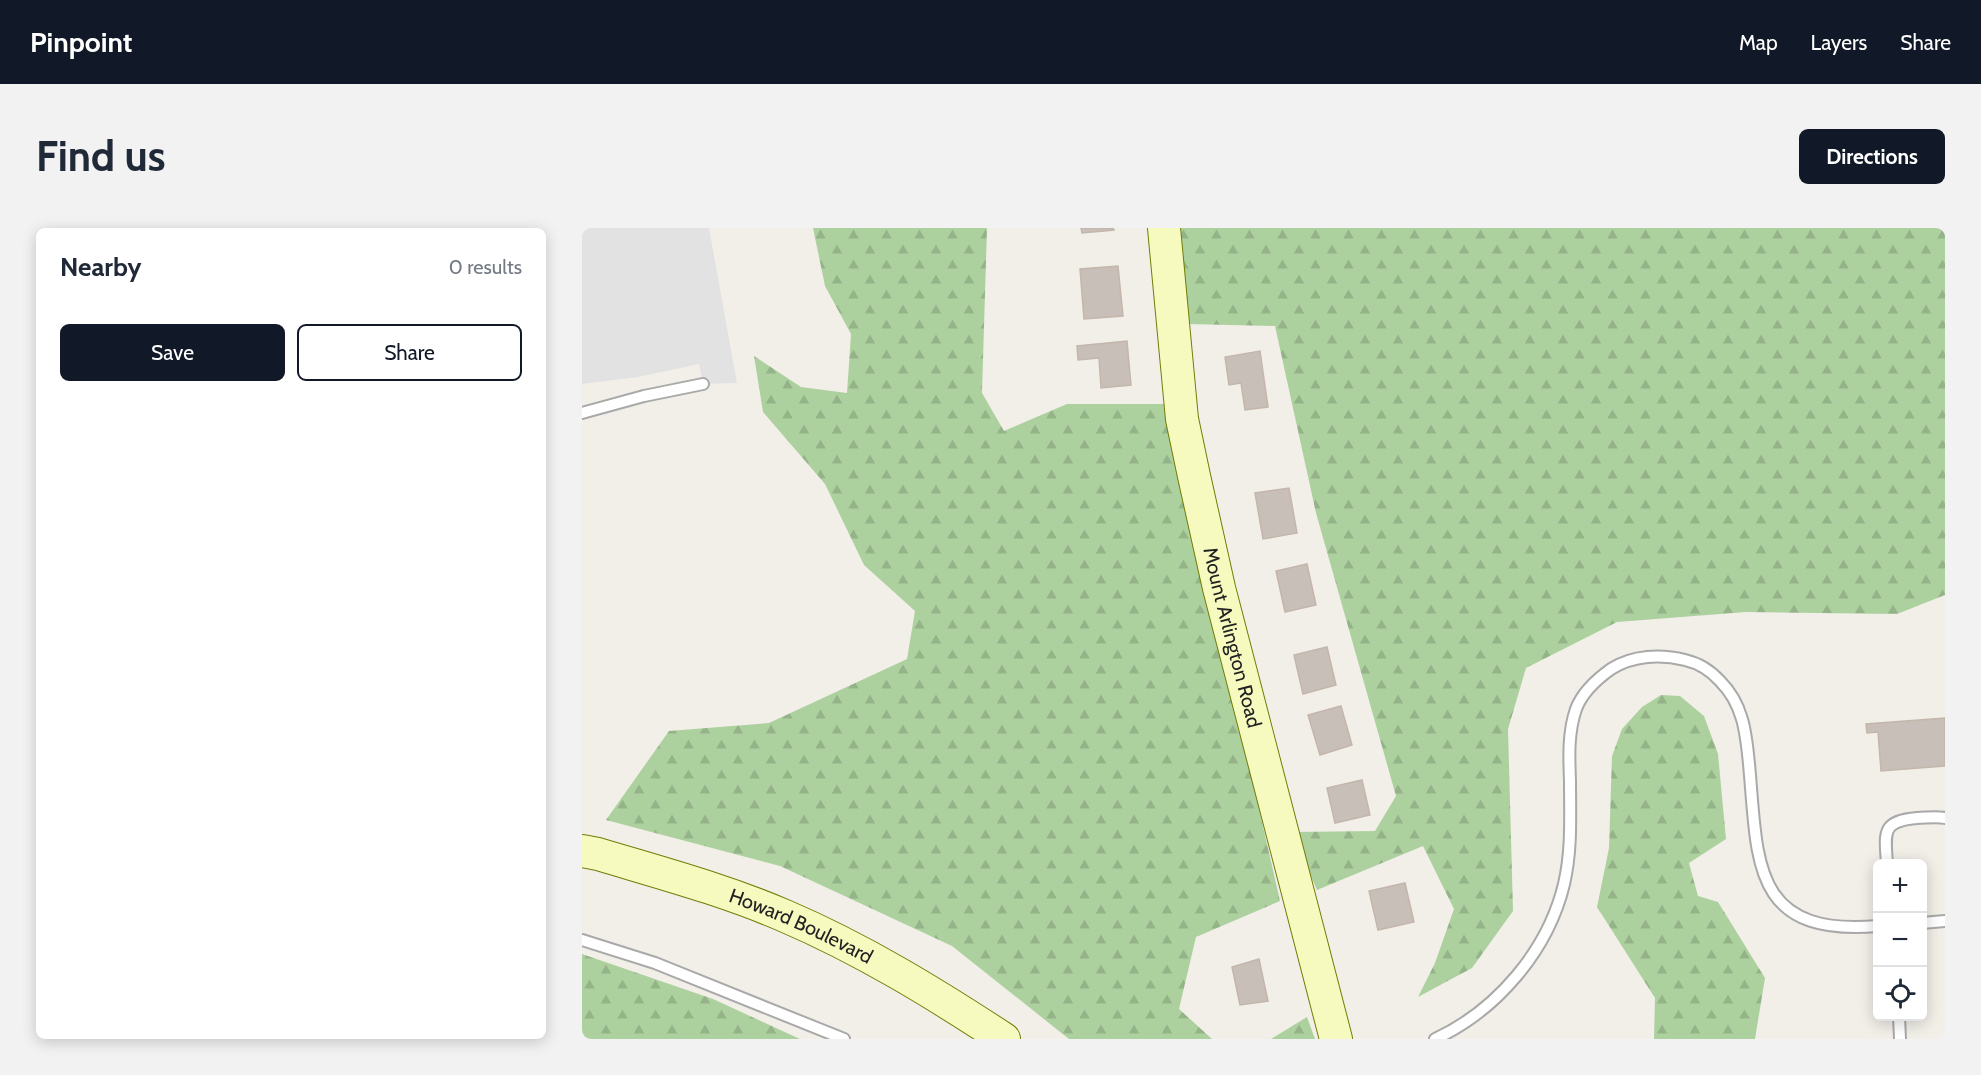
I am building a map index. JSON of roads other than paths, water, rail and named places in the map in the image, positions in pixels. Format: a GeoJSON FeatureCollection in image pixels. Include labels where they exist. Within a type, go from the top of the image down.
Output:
{"type":"FeatureCollection","features":[{"type":"Feature","properties":{"kind":"street","name":"Mount Arlington Road"},"geometry":{"type":"LineString","coordinates":[[1164,228],[1182,419],[1194,476],[1219,588],[1336,1039]]}},
{"type":"Feature","properties":{"kind":"street","name":"Howard Boulevard"},"geometry":{"type":"LineString","coordinates":[[582,851],[712,888],[784,915],[838,940],[899,973],[1004,1039]]}},
{"type":"Feature","properties":{"kind":"lane"},"geometry":{"type":"LineString","coordinates":[[582,413],[644,396],[703,384]]}},
{"type":"Feature","properties":{"kind":"lane"},"geometry":{"type":"LineString","coordinates":[[1435,1039],[1471,1019],[1488,1005],[1505,989],[1542,940],[1561,895],[1568,861],[1571,839],[1570,731],[1576,708],[1588,689],[1601,676],[1619,664],[1634,659],[1668,657],[1687,660],[1716,677],[1734,697],[1746,728],[1757,853],[1765,879],[1775,897],[1798,915],[1819,924],[1856,928],[1873,926]]}},
{"type":"Feature","properties":{"kind":"lane"},"geometry":{"type":"LineString","coordinates":[[1887,859],[1886,837],[1892,824],[1899,820],[1945,818]]}},
{"type":"Feature","properties":{"kind":"lane"},"geometry":{"type":"LineString","coordinates":[[1927,923],[1945,921]]}},
{"type":"Feature","properties":{"kind":"lane"},"geometry":{"type":"LineString","coordinates":[[582,940],[655,963],[844,1039]]}},
{"type":"Feature","properties":{"kind":"lane"},"geometry":{"type":"LineString","coordinates":[[1899,1021],[1900,1039]]}}]}
